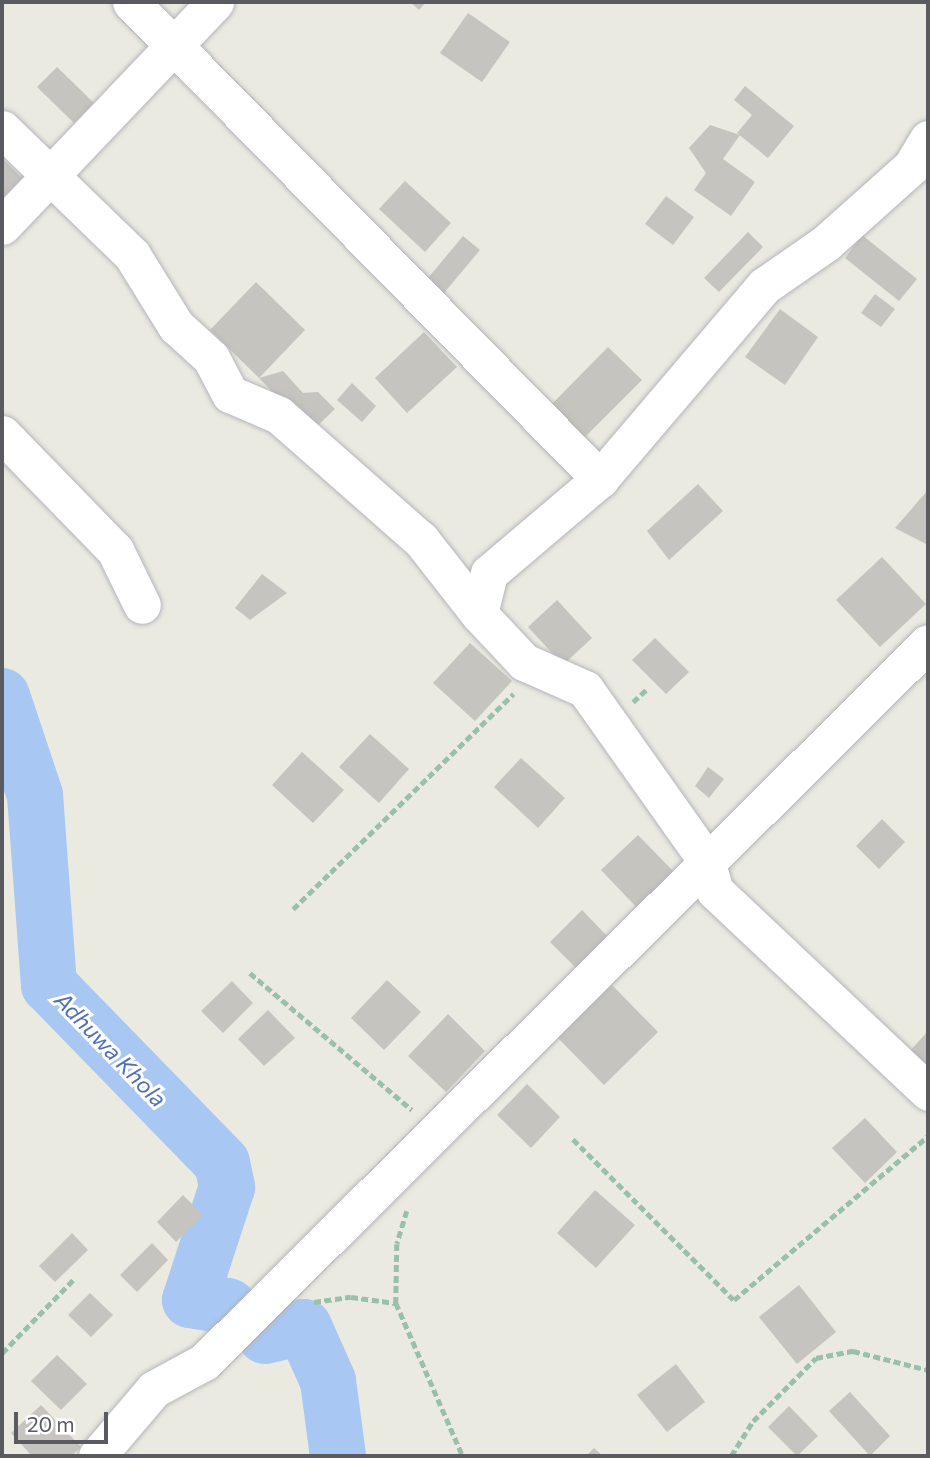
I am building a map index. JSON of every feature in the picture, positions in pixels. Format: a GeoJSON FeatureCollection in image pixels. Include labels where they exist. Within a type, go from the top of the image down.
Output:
{"type":"FeatureCollection","features":[{"type":"Feature","properties":{"kind":"street"},"geometry":{"type":"LineString","coordinates":[[131,2],[600,479]]}},
{"type":"Feature","properties":{"kind":"street"},"geometry":{"type":"LineString","coordinates":[[2,226],[215,2]]}},
{"type":"Feature","properties":{"kind":"street"},"geometry":{"type":"LineString","coordinates":[[2,129],[132,254],[176,326],[211,358],[230,394],[279,415],[421,540],[479,614],[538,668],[585,689],[706,860],[715,891],[928,1092]]}},
{"type":"Feature","properties":{"kind":"street"},"geometry":{"type":"LineString","coordinates":[[479,614],[488,572],[600,479],[764,286],[826,243],[912,166],[928,139]]}},
{"type":"Feature","properties":{"kind":"street"},"geometry":{"type":"LineString","coordinates":[[2,434],[115,550],[142,605]]}},
{"type":"Feature","properties":{"kind":"street"},"geometry":{"type":"LineString","coordinates":[[97,1456],[154,1389],[204,1362],[434,1129],[692,881],[706,860],[928,643]]}},
{"type":"Feature","properties":{"kind":"path"},"geometry":{"type":"LineString","coordinates":[[293,909],[538,668]]}},
{"type":"Feature","properties":{"kind":"path"},"geometry":{"type":"LineString","coordinates":[[250,973],[434,1129]]}},
{"type":"Feature","properties":{"kind":"path"},"geometry":{"type":"LineString","coordinates":[[573,1139],[734,1300],[928,1136]]}},
{"type":"Feature","properties":{"kind":"path"},"geometry":{"type":"LineString","coordinates":[[408,1207],[397,1244],[396,1303],[463,1456]]}},
{"type":"Feature","properties":{"kind":"path"},"geometry":{"type":"LineString","coordinates":[[2,1353],[72,1280]]}},
{"type":"Feature","properties":{"kind":"path"},"geometry":{"type":"LineString","coordinates":[[302,1303],[351,1297],[396,1303]]}},
{"type":"Feature","properties":{"kind":"path"},"geometry":{"type":"LineString","coordinates":[[731,1456],[753,1421],[816,1358],[853,1351],[928,1370]]}},
{"type":"Feature","properties":{"kind":"building"},"geometry":{"type":"Polygon","coordinates":[[[410,2],[426,2],[419,10],[410,2]]]}},
{"type":"Feature","properties":{"kind":"building"},"geometry":{"type":"Polygon","coordinates":[[[468,13],[510,42],[482,82],[440,53],[468,13]]]}},
{"type":"Feature","properties":{"kind":"building"},"geometry":{"type":"Polygon","coordinates":[[[57,67],[94,103],[74,123],[37,87],[57,67]]]}},
{"type":"Feature","properties":{"kind":"building"},"geometry":{"type":"Polygon","coordinates":[[[745,86],[794,126],[768,158],[737,133],[752,115],[734,100],[745,86]]]}},
{"type":"Feature","properties":{"kind":"building"},"geometry":{"type":"Polygon","coordinates":[[[710,125],[740,135],[723,159],[755,182],[731,216],[694,190],[706,173],[689,148],[710,125]]]}},
{"type":"Feature","properties":{"kind":"building"},"geometry":{"type":"Polygon","coordinates":[[[2,158],[22,178],[5,196],[2,193],[2,158]]]}},
{"type":"Feature","properties":{"kind":"building"},"geometry":{"type":"Polygon","coordinates":[[[405,181],[451,223],[425,252],[379,209],[405,181]]]}},
{"type":"Feature","properties":{"kind":"building"},"geometry":{"type":"Polygon","coordinates":[[[666,196],[694,217],[673,245],[645,224],[666,196]]]}},
{"type":"Feature","properties":{"kind":"building"},"geometry":{"type":"Polygon","coordinates":[[[748,232],[763,247],[719,292],[704,278],[748,232]]]}},
{"type":"Feature","properties":{"kind":"building"},"geometry":{"type":"Polygon","coordinates":[[[862,235],[917,279],[899,301],[845,258],[862,235]]]}},
{"type":"Feature","properties":{"kind":"building"},"geometry":{"type":"Polygon","coordinates":[[[463,236],[480,250],[444,293],[428,278],[463,236]]]}},
{"type":"Feature","properties":{"kind":"building"},"geometry":{"type":"Polygon","coordinates":[[[256,282],[305,330],[259,378],[210,330],[256,282]]]}},
{"type":"Feature","properties":{"kind":"building"},"geometry":{"type":"Polygon","coordinates":[[[875,294],[895,309],[881,327],[861,313],[875,294]]]}},
{"type":"Feature","properties":{"kind":"building"},"geometry":{"type":"Polygon","coordinates":[[[780,309],[818,337],[785,385],[745,357],[780,309]]]}},
{"type":"Feature","properties":{"kind":"building"},"geometry":{"type":"Polygon","coordinates":[[[424,332],[457,367],[407,413],[375,378],[424,332]]]}},
{"type":"Feature","properties":{"kind":"building"},"geometry":{"type":"Polygon","coordinates":[[[608,347],[642,380],[585,437],[552,404],[608,347]]]}},
{"type":"Feature","properties":{"kind":"building"},"geometry":{"type":"Polygon","coordinates":[[[283,371],[303,393],[318,392],[335,409],[311,432],[259,378],[283,371]]]}},
{"type":"Feature","properties":{"kind":"building"},"geometry":{"type":"Polygon","coordinates":[[[352,383],[376,406],[362,422],[337,400],[352,383]]]}},
{"type":"Feature","properties":{"kind":"building"},"geometry":{"type":"Polygon","coordinates":[[[698,484],[723,511],[669,560],[647,531],[698,484]]]}},
{"type":"Feature","properties":{"kind":"building"},"geometry":{"type":"Polygon","coordinates":[[[928,490],[928,545],[895,528],[928,490]]]}},
{"type":"Feature","properties":{"kind":"building"},"geometry":{"type":"Polygon","coordinates":[[[882,557],[926,604],[880,647],[836,600],[882,557]]]}},
{"type":"Feature","properties":{"kind":"building"},"geometry":{"type":"Polygon","coordinates":[[[262,574],[287,593],[250,620],[235,608],[262,574]]]}},
{"type":"Feature","properties":{"kind":"building"},"geometry":{"type":"Polygon","coordinates":[[[557,600],[592,638],[563,665],[528,627],[557,600]]]}},
{"type":"Feature","properties":{"kind":"building"},"geometry":{"type":"Polygon","coordinates":[[[655,638],[689,672],[666,694],[632,660],[655,638]]]}},
{"type":"Feature","properties":{"kind":"building"},"geometry":{"type":"Polygon","coordinates":[[[470,643],[512,681],[475,721],[433,683],[470,643]]]}},
{"type":"Feature","properties":{"kind":"building"},"geometry":{"type":"Polygon","coordinates":[[[370,734],[409,769],[379,803],[339,767],[370,734]]]}},
{"type":"Feature","properties":{"kind":"building"},"geometry":{"type":"Polygon","coordinates":[[[302,752],[344,790],[313,823],[272,785],[302,752]]]}},
{"type":"Feature","properties":{"kind":"building"},"geometry":{"type":"Polygon","coordinates":[[[521,758],[565,798],[538,828],[494,787],[521,758]]]}},
{"type":"Feature","properties":{"kind":"building"},"geometry":{"type":"Polygon","coordinates":[[[708,767],[724,779],[709,798],[695,786],[708,767]]]}},
{"type":"Feature","properties":{"kind":"building"},"geometry":{"type":"Polygon","coordinates":[[[882,819],[905,842],[879,869],[856,846],[882,819]]]}},
{"type":"Feature","properties":{"kind":"building"},"geometry":{"type":"Polygon","coordinates":[[[638,835],[677,875],[640,911],[601,870],[638,835]]]}},
{"type":"Feature","properties":{"kind":"building"},"geometry":{"type":"Polygon","coordinates":[[[582,910],[611,940],[579,971],[550,942],[582,910]]]}},
{"type":"Feature","properties":{"kind":"building"},"geometry":{"type":"Polygon","coordinates":[[[387,980],[421,1012],[384,1050],[351,1018],[387,980]]]}},
{"type":"Feature","properties":{"kind":"building"},"geometry":{"type":"Polygon","coordinates":[[[232,981],[253,1003],[223,1033],[201,1011],[232,981]]]}},
{"type":"Feature","properties":{"kind":"building"},"geometry":{"type":"Polygon","coordinates":[[[612,985],[658,1032],[604,1085],[558,1038],[612,985]]]}},
{"type":"Feature","properties":{"kind":"building"},"geometry":{"type":"Polygon","coordinates":[[[268,1010],[295,1038],[264,1066],[238,1039],[268,1010]]]}},
{"type":"Feature","properties":{"kind":"building"},"geometry":{"type":"Polygon","coordinates":[[[448,1014],[485,1051],[446,1092],[408,1056],[448,1014]]]}},
{"type":"Feature","properties":{"kind":"building"},"geometry":{"type":"Polygon","coordinates":[[[928,1031],[928,1070],[909,1052],[928,1031]]]}},
{"type":"Feature","properties":{"kind":"building"},"geometry":{"type":"Polygon","coordinates":[[[527,1084],[560,1117],[531,1148],[497,1115],[527,1084]]]}},
{"type":"Feature","properties":{"kind":"building"},"geometry":{"type":"Polygon","coordinates":[[[865,1118],[897,1152],[865,1183],[832,1148],[865,1118]]]}},
{"type":"Feature","properties":{"kind":"building"},"geometry":{"type":"Polygon","coordinates":[[[595,1190],[635,1225],[596,1268],[557,1233],[595,1190]]]}},
{"type":"Feature","properties":{"kind":"building"},"geometry":{"type":"Polygon","coordinates":[[[183,1195],[203,1215],[176,1242],[157,1222],[183,1195]]]}},
{"type":"Feature","properties":{"kind":"building"},"geometry":{"type":"Polygon","coordinates":[[[72,1233],[88,1250],[55,1282],[39,1266],[72,1233]]]}},
{"type":"Feature","properties":{"kind":"building"},"geometry":{"type":"Polygon","coordinates":[[[152,1243],[168,1260],[137,1292],[120,1275],[152,1243]]]}},
{"type":"Feature","properties":{"kind":"building"},"geometry":{"type":"Polygon","coordinates":[[[799,1285],[836,1332],[797,1364],[759,1317],[799,1285]]]}},
{"type":"Feature","properties":{"kind":"building"},"geometry":{"type":"Polygon","coordinates":[[[90,1293],[113,1315],[91,1337],[68,1315],[90,1293]]]}},
{"type":"Feature","properties":{"kind":"building"},"geometry":{"type":"Polygon","coordinates":[[[57,1355],[87,1384],[61,1410],[31,1381],[57,1355]]]}},
{"type":"Feature","properties":{"kind":"building"},"geometry":{"type":"Polygon","coordinates":[[[676,1364],[705,1402],[667,1432],[637,1395],[676,1364]]]}},
{"type":"Feature","properties":{"kind":"building"},"geometry":{"type":"Polygon","coordinates":[[[850,1392],[890,1436],[870,1456],[829,1411],[850,1392]]]}},
{"type":"Feature","properties":{"kind":"building"},"geometry":{"type":"Polygon","coordinates":[[[41,1405],[81,1447],[71,1456],[32,1456],[11,1433],[41,1405]]]}},
{"type":"Feature","properties":{"kind":"building"},"geometry":{"type":"Polygon","coordinates":[[[789,1406],[818,1436],[797,1456],[768,1427],[789,1406]]]}},
{"type":"Feature","properties":{"kind":"building"},"geometry":{"type":"Polygon","coordinates":[[[594,1448],[603,1456],[586,1456],[594,1448]]]}},
{"type":"Feature","properties":{"kind":"waterway","name":"Adhuwa Khola"},"geometry":{"type":"LineString","coordinates":[[2,696],[35,795],[49,985],[222,1163],[227,1187],[190,1300],[229,1306]]}},
{"type":"Feature","properties":{"kind":"waterway","name":"Adhuwa Khola"},"geometry":{"type":"LineString","coordinates":[[265,1336],[304,1327],[328,1381],[338,1456]]}}]}
